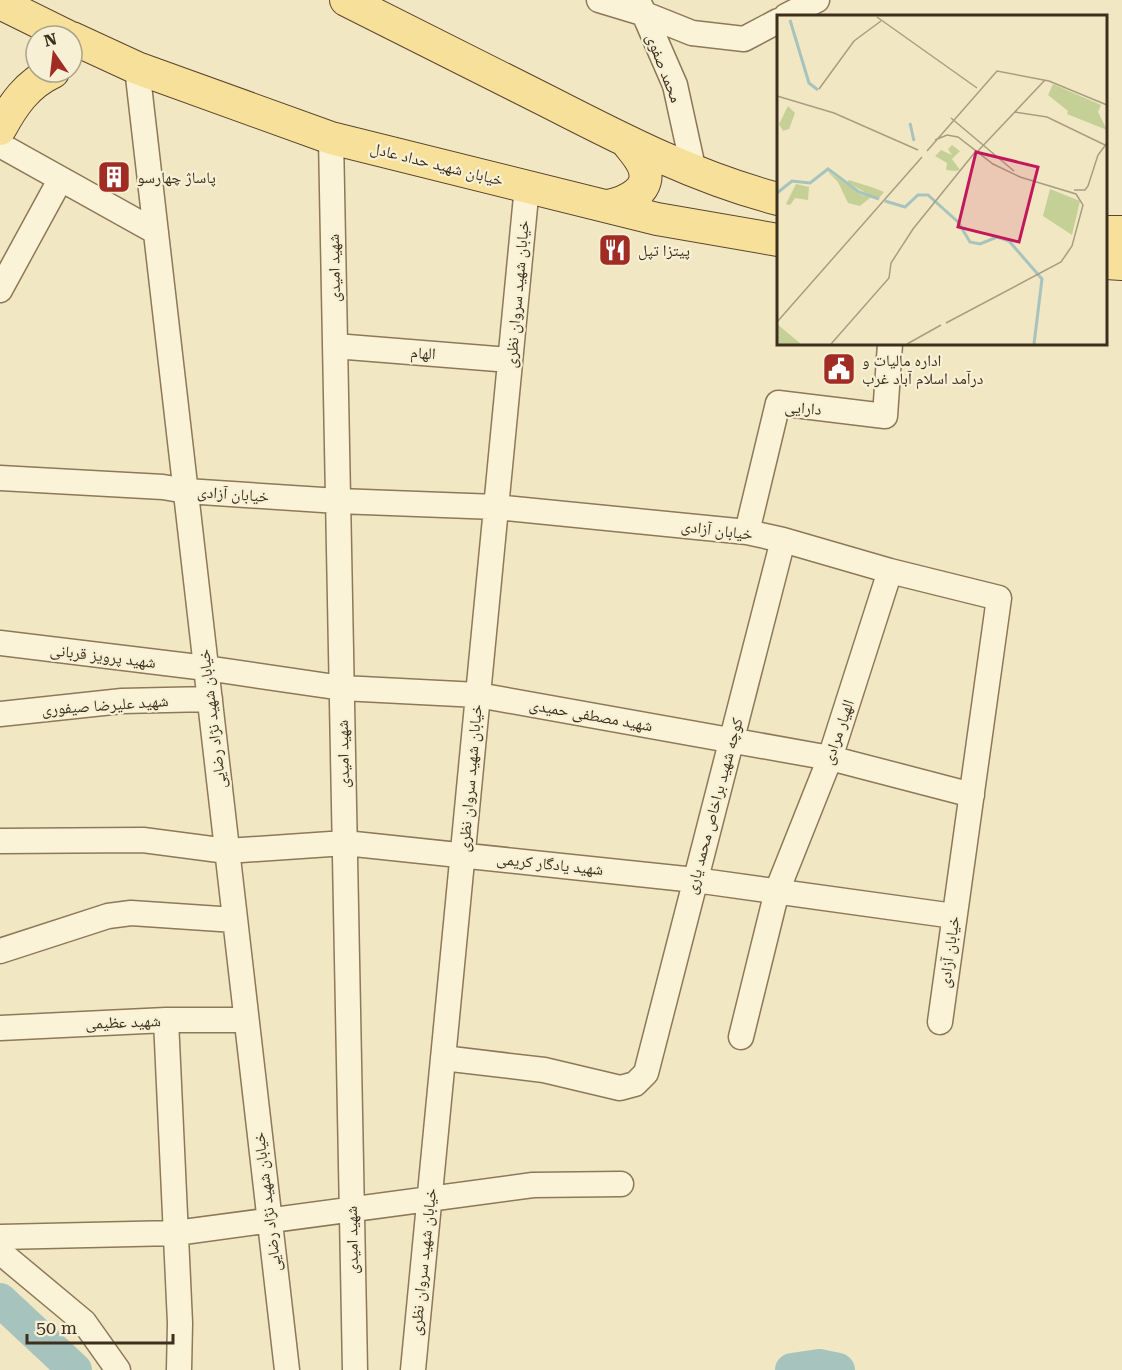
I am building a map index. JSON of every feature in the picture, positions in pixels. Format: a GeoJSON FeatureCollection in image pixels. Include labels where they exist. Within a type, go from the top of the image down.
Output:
{"type":"FeatureCollection","features":[{"type":"Feature","properties":{"kind":"main road"},"geometry":{"type":"LineString","coordinates":[[345,0],[626,141],[694,172],[737,188],[777,199]]}},
{"type":"Feature","properties":{"kind":"main road"},"geometry":{"type":"LineString","coordinates":[[16,5],[47,24]]}},
{"type":"Feature","properties":{"kind":"main road","name":"خیابان شهید حداد عادل"},"geometry":{"type":"LineString","coordinates":[[84,45],[137,68],[331,138],[657,219],[777,240]]}},
{"type":"Feature","properties":{"kind":"main road"},"geometry":{"type":"LineString","coordinates":[[84,60],[105,55]]}},
{"type":"Feature","properties":{"kind":"main road"},"geometry":{"type":"LineString","coordinates":[[0,129],[12,106],[34,84]]}},
{"type":"Feature","properties":{"kind":"main road"},"geometry":{"type":"LineString","coordinates":[[608,206],[622,203],[634,196],[644,181],[644,167],[626,141]]}},
{"type":"Feature","properties":{"kind":"main road"},"geometry":{"type":"LineString","coordinates":[[723,231],[708,213],[705,203],[709,194],[717,190],[737,188]]}},
{"type":"Feature","properties":{"kind":"main road"},"geometry":{"type":"LineString","coordinates":[[1107,263],[1122,264]]}},
{"type":"Feature","properties":{"kind":"street"},"geometry":{"type":"LineString","coordinates":[[599,0],[641,7],[692,33],[744,39],[777,22]]}},
{"type":"Feature","properties":{"kind":"street"},"geometry":{"type":"LineString","coordinates":[[788,15],[817,0]]}},
{"type":"Feature","properties":{"kind":"street","name":"محمد صفوی"},"geometry":{"type":"LineString","coordinates":[[641,7],[675,85],[694,172]]}},
{"type":"Feature","properties":{"kind":"street","name":"خیابان شهید نژاد رضایی"},"geometry":{"type":"LineString","coordinates":[[137,68],[287,1370]]}},
{"type":"Feature","properties":{"kind":"street","name":"شهید امیدی"},"geometry":{"type":"LineString","coordinates":[[331,138],[355,1370]]}},
{"type":"Feature","properties":{"kind":"street"},"geometry":{"type":"LineString","coordinates":[[0,145],[156,232]]}},
{"type":"Feature","properties":{"kind":"street"},"geometry":{"type":"LineString","coordinates":[[0,290],[60,180]]}},
{"type":"Feature","properties":{"kind":"street","name":"خیابان شهید سروان نظری"},"geometry":{"type":"LineString","coordinates":[[413,1370],[527,186]]}},
{"type":"Feature","properties":{"kind":"street","name":"دارایی"},"geometry":{"type":"LineString","coordinates":[[747,532],[778,403],[885,416],[890,345]]}},
{"type":"Feature","properties":{"kind":"street","name":"الهام"},"geometry":{"type":"LineString","coordinates":[[335,346],[510,360]]}},
{"type":"Feature","properties":{"kind":"street","name":"خیابان آزادی"},"geometry":{"type":"LineString","coordinates":[[0,478],[163,487],[186,491],[338,501],[496,507],[747,532],[999,598],[940,1022]]}},
{"type":"Feature","properties":{"kind":"street","name":"کوچه شهید براخاص محمد یاری"},"geometry":{"type":"LineString","coordinates":[[443,1058],[544,1070],[620,1088],[635,1084],[645,1073],[783,540]]}},
{"type":"Feature","properties":{"kind":"street","name":"الهیار مرادی"},"geometry":{"type":"LineString","coordinates":[[741,1037],[777,891],[830,758],[890,571]]}},
{"type":"Feature","properties":{"kind":"street","name":"شهید پرویز قربانی"},"geometry":{"type":"LineString","coordinates":[[0,643],[206,668]]}},
{"type":"Feature","properties":{"kind":"street","name":"شهید مصطفی حمیدی"},"geometry":{"type":"LineString","coordinates":[[206,668],[342,688],[478,694],[830,758],[972,795]]}},
{"type":"Feature","properties":{"kind":"street","name":"شهید علیرضا صیفوری"},"geometry":{"type":"LineString","coordinates":[[0,714],[122,701],[210,699]]}},
{"type":"Feature","properties":{"kind":"street","name":"شهید یادگار کریمی"},"geometry":{"type":"LineString","coordinates":[[0,841],[143,840],[227,851],[345,843],[695,880],[954,916]]}},
{"type":"Feature","properties":{"kind":"street"},"geometry":{"type":"LineString","coordinates":[[0,951],[108,916],[130,913],[235,920]]}},
{"type":"Feature","properties":{"kind":"street"},"geometry":{"type":"LineString","coordinates":[[166,1020],[180,1323],[179,1370]]}},
{"type":"Feature","properties":{"kind":"street","name":"شهید عظیمی"},"geometry":{"type":"LineString","coordinates":[[0,1028],[166,1020],[246,1020]]}},
{"type":"Feature","properties":{"kind":"street"},"geometry":{"type":"LineString","coordinates":[[0,1238],[176,1233],[533,1185],[621,1184]]}},
{"type":"Feature","properties":{"kind":"street"},"geometry":{"type":"LineString","coordinates":[[0,1252],[84,1322],[118,1370]]}},
{"type":"Feature","properties":{"kind":"waterway"},"geometry":{"type":"LineString","coordinates":[[0,1300],[75,1370]]}},
{"type":"Feature","properties":{"kind":"waterway"},"geometry":{"type":"LineString","coordinates":[[792,1370],[819,1366],[838,1370]]}},
{"type":"Feature","properties":{"kind":"place","name":"پاساژ چهارسو"},"geometry":{"type":"Point","coordinates":[114,177]}},
{"type":"Feature","properties":{"kind":"place","name":"پیتزا تپل"},"geometry":{"type":"Point","coordinates":[615,250]}},
{"type":"Feature","properties":{"kind":"place","name":"اداره مالیات و درآمد اسلام آباد غرب"},"geometry":{"type":"Point","coordinates":[839,369]}}]}
